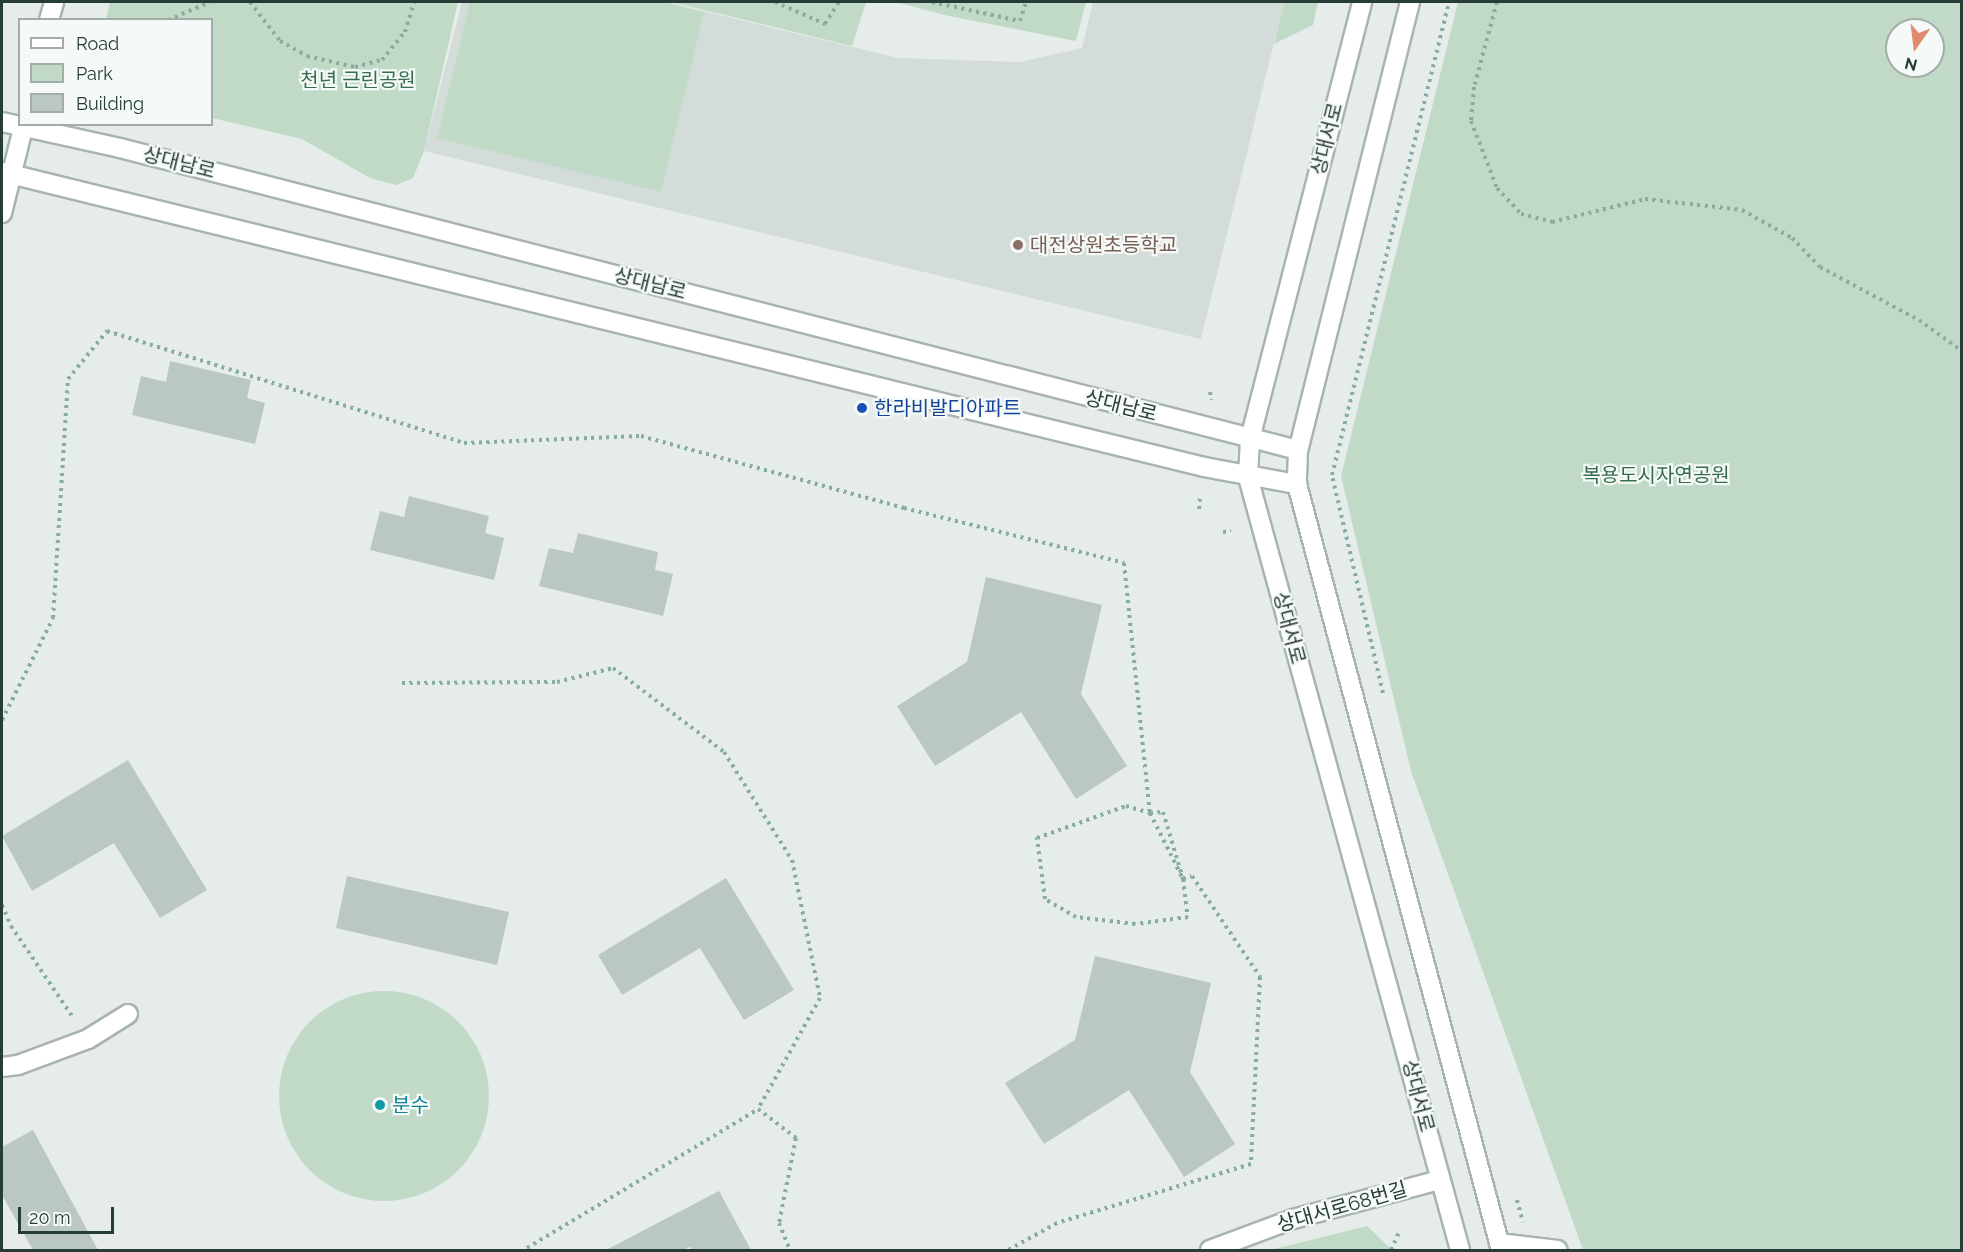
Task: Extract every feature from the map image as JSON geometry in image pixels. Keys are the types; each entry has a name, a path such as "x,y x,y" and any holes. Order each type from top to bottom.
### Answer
{"street":[{"path":"50,18 54,2"},
{"name":"상대서로","path":"1362,2 1250,439 1248,477 1460,1251"},
{"name":"상대서로","path":"1410,2 1298,450 1297,484 1500,1247"},
{"name":"상대남로","path":"2,122 18,125"},
{"path":"2,213 6,174 23,126"},
{"name":"상대남로","path":"23,126 120,148 1298,450"},
{"name":"상대남로","path":"6,174 1248,477 1297,484"},
{"path":"2,1067 18,1065 88,1039 128,1014"},
{"name":"상대서로68번길","path":"1210,1251 1293,1219 1440,1180"},
{"path":"1500,1247 1558,1251"}],"path":[{"path":"173,18 210,2"},
{"path":"250,2 280,41 307,56 356,68 382,60 405,32 414,2"},
{"path":"775,2 825,24 839,2"},
{"path":"932,2 1020,21 1026,2"},
{"path":"1383,693 1332,475 1449,2"},
{"path":"1497,2 1474,87 1472,122 1497,188 1521,214 1552,222 1645,199 1742,210 1792,238 1820,267 1919,320 1962,351"},
{"path":"2,720 53,618 68,378 107,331 464,443 642,436 904,508 1124,563 1150,813 1184,879"},
{"path":"1210,392 1211,400"},
{"path":"1199,509 1200,497"},
{"path":"1223,532 1231,531"},
{"path":"402,683 557,682 613,668 724,752 792,860 820,998 758,1109 528,1248"},
{"path":"1126,806 1150,813 1163,812 1184,879 1188,917 1135,924 1076,917 1045,899 1037,838 1126,806"},
{"path":"1008,1251 1057,1223 1251,1164 1260,976 1192,876 1184,879"},
{"path":"2,905 11,926 88,1039"},
{"path":"758,1109 796,1138 779,1223 790,1251"},
{"path":"1390,1251 1399,1232"}],"shaded area":[{"name":"대전상원초등학교","path":"462,2 666,2 898,58 1020,62 1082,48 1093,2 1284,2 1201,339 424,151"}],"green space":[{"name":"천년 근린공원","path":"110,2 458,2 424,151 413,178 396,185 370,178 302,139 213,118 213,18 106,18"},
{"path":"470,2 662,2 704,12 661,192 437,138"},
{"path":"671,2 866,2 852,46"},
{"path":"895,2 1086,2 1076,41 949,16"},
{"path":"1284,2 1318,2 1313,25 1274,44"},
{"name":"복용도시자연공원","path":"1458,2 1961,2 1961,1250 1583,1250 1411,771 1341,476"},
{"path":"384,991 404,993 433,1003 451,1015 465,1029 481,1056 487,1076 489,1096 487,1116 477,1145 465,1163 451,1177 424,1193 404,1199 384,1201 364,1199 335,1189 317,1177 303,1163 287,1136 281,1116 279,1096 281,1076 291,1047 303,1029 317,1015 344,999 364,993"},
{"path":"1367,1226 1392,1250 1270,1250"}],"building":[{"path":"170,361 251,380 247,398 265,403 255,444 132,415 141,376 166,382"},
{"path":"409,496 489,516 485,533 504,538 494,580 370,550 380,511 404,517"},
{"path":"578,533 658,552 655,570 673,574 663,616 539,586 549,548 573,553"},
{"path":"986,577 1102,605 1081,694 1127,766 1076,799 1021,712 935,766 897,706 967,662"},
{"path":"128,760 207,890 160,918 114,843 32,891 2,836"},
{"path":"347,876 509,912 497,965 336,928"},
{"path":"726,878 794,990 744,1020 700,948 622,995 598,955"},
{"path":"1095,956 1211,983 1190,1072 1235,1144 1184,1177 1129,1090 1044,1144 1005,1083 1075,1040"},
{"path":"33,1130 98,1250 33,1250 2,1195 2,1147"},
{"path":"719,1191 751,1250 692,1250 690,1247 683,1250 606,1250"}],"place":[{"name":"대전상원초등학교","path":"1018,245"},
{"name":"한라비발디아파트","path":"862,408"},
{"name":"분수","path":"380,1105"}]}
